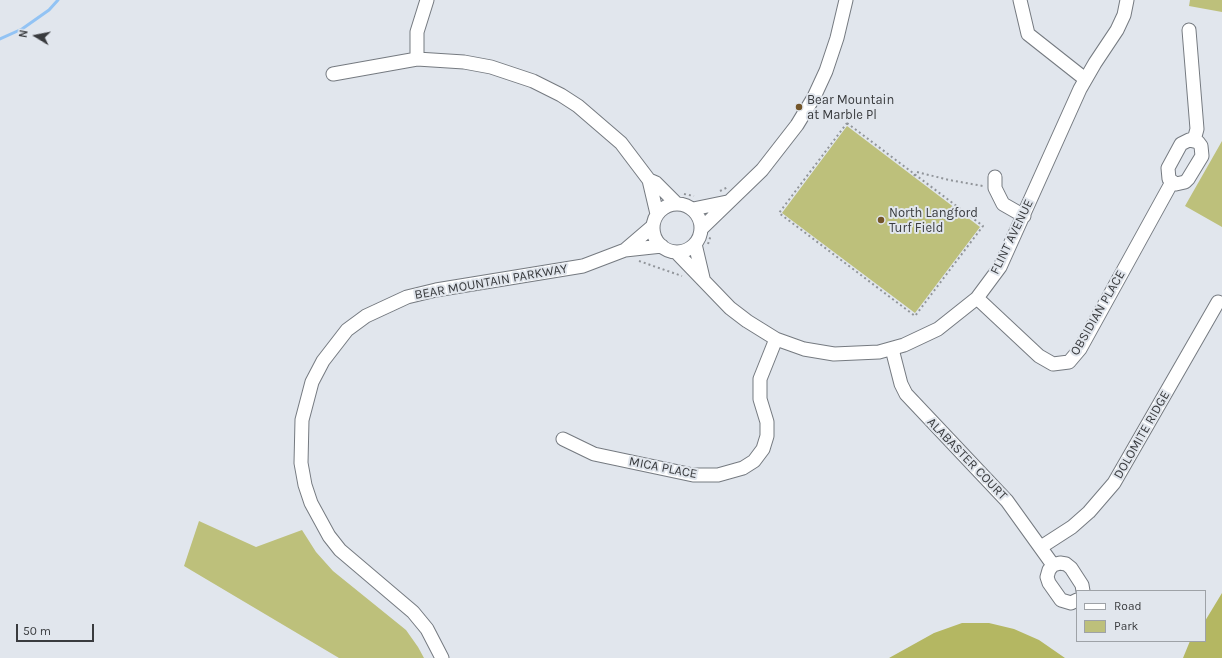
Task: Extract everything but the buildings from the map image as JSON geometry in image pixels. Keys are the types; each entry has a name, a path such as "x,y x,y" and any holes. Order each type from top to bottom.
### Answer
{"street":[{"path":"417,59 417,32 427,0"},
{"path":"333,74 417,59 464,62 491,67 516,74 547,87 578,106 609,131 621,143 649,180 657,242 662,246 676,252 686,251 701,247 708,229 727,202 772,159 806,110 832,55 846,0"},
{"path":"1020,0 1028,34 1085,79"},
{"name":"FLINT AVENUE","path":"676,252 696,273 703,278 730,308 762,332 776,339 804,349 834,354 866,354 892,349 938,329 977,298 1000,267 1085,79 1117,30 1124,15 1127,0"},
{"path":"1189,30 1197,129 1194,140"},
{"path":"1189,140 1194,140 1201,146 1202,156 1188,179 1181,184 1172,182 1168,176 1168,168 1181,144 1189,140"},
{"path":"649,180 656,183 693,209 708,229"},
{"path":"995,182 1003,204 1024,216"},
{"name":"OBSIDIAN PLACE","path":"977,298 1039,356 1052,364 1069,362 1080,349 1172,182"},
{"path":"655,220 678,198"},
{"path":"693,209 727,202"},
{"name":"BEAR MOUNTAIN PARKWAY","path":"625,250 655,220"},
{"name":"BEAR MOUNTAIN PARKWAY","path":"442,658 427,629 413,612 340,550 329,536 311,503 303,470 300,442 302,420 312,382 330,350 347,330 366,316 386,305 423,293 583,266 625,250 662,246"},
{"name":"FLINT AVENUE","path":"701,247 703,278"},
{"name":"DOLOMITE RIDGE","path":"1042,547 1077,522 1114,483 1218,302"},
{"name":"MICA PLACE","path":"563,439 594,454 693,475 718,475 743,468 754,460 763,449 767,436 767,422 760,400 759,388 763,370 776,339"},
{"name":"ALABASTER COURT","path":"892,349 901,384 906,394 1007,501 1042,547 1053,565"},
{"path":"1076,601 1072,603 1061,600 1049,583 1049,570 1053,565 1060,563 1066,564 1071,568 1082,585 1083,590"}],"path":[{"path":"846,124 914,176 983,226 915,316 779,213 846,124"},
{"path":"914,176 917,172 949,180 995,182"},
{"path":"678,198 700,197"},
{"path":"701,247 709,241 708,229"},
{"path":"635,259 686,277"}],"green space":[{"path":"1190,0 1222,0 1222,12 1189,6"},
{"name":"North Langford Turf Field","path":"847,126 980,227 915,313 782,213"},
{"path":"1222,141 1222,227 1185,206"},
{"path":"199,521 256,547 302,530 316,552 333,571 406,630 424,658 339,658 184,566"},
{"path":"1222,593 1222,658 1183,658 1190,642 1206,642 1206,619"},
{"path":"962,623 989,623 1014,629 1039,640 1065,658 889,658 934,633"}],"waterway":[{"path":"0,39 22,29 49,10 58,0"}],"place":[{"name":"Bear Mountain at Marble Pl","path":"799,107"},
{"name":"North Langford Turf Field","path":"881,220"}]}
